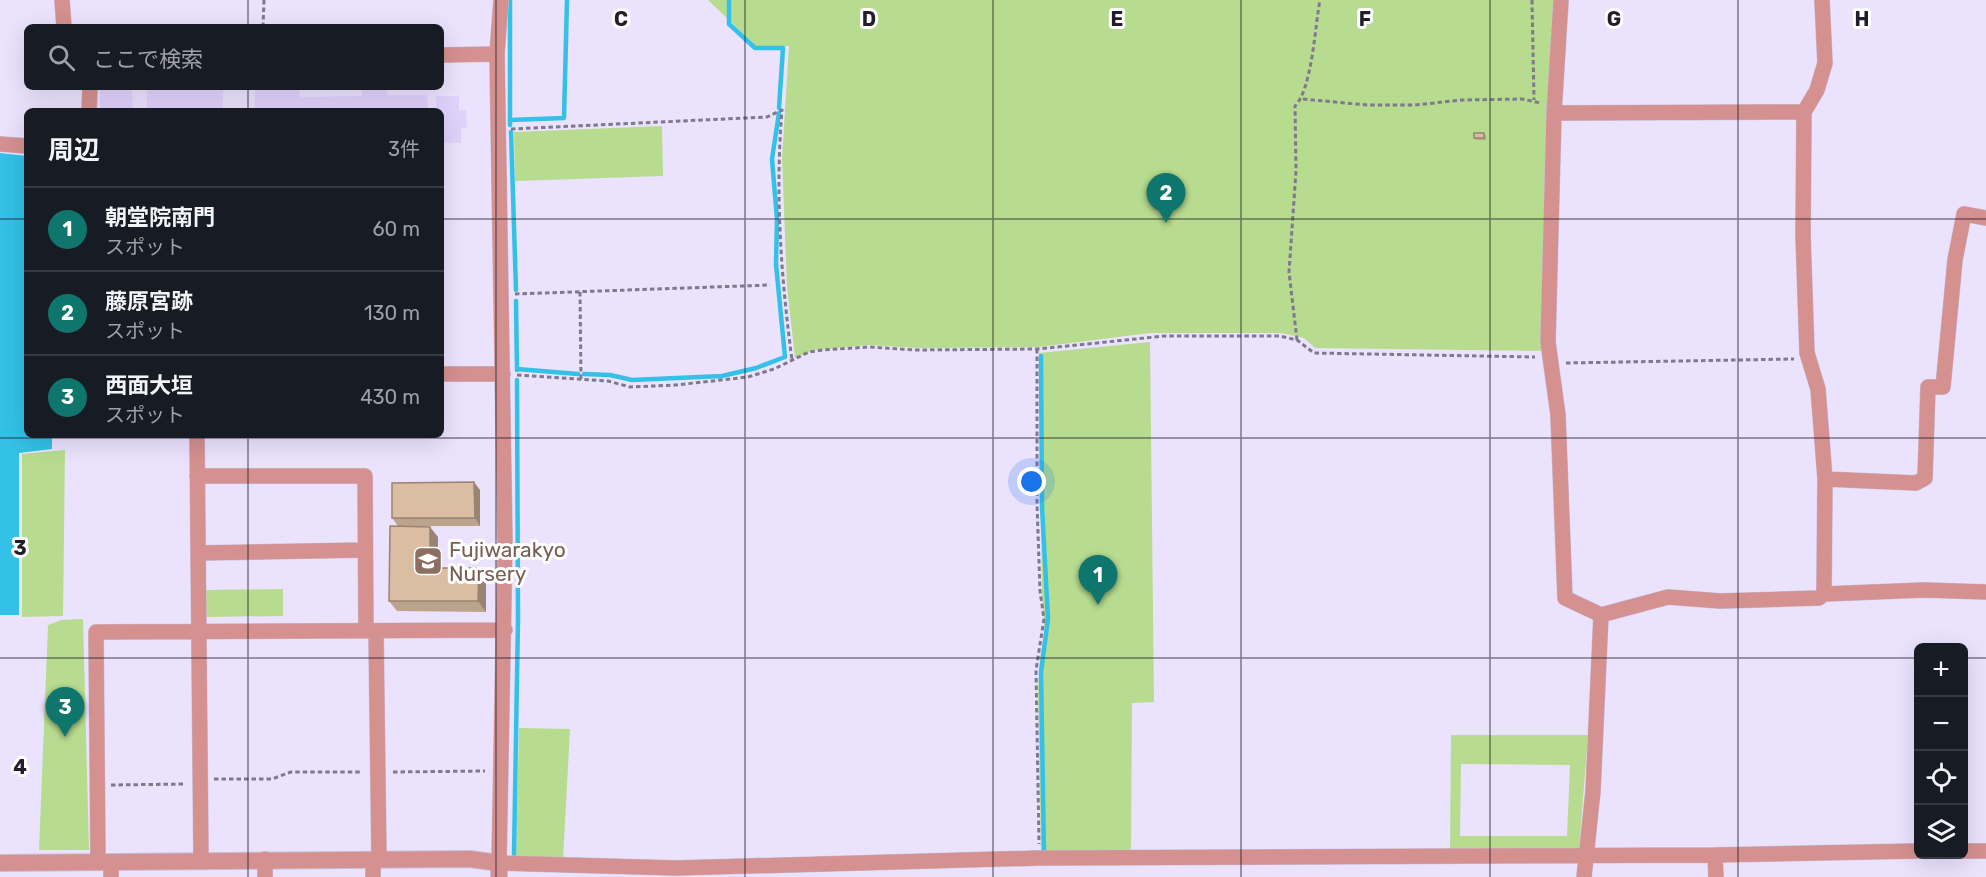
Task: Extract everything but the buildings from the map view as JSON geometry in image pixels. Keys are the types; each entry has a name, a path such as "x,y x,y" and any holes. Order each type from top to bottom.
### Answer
{"street":[{"path":"62,0 64,24"},
{"path":"499,870 505,630 497,54 501,0"},
{"path":"1562,0 1554,110 1548,342 1552,361 1562,467 1565,598 1601,615 1668,597 1720,601 1819,598 1824,594 1924,590 1986,592"},
{"path":"1822,0 1826,40 1825,63 1817,90 1804,112 1803,235 1808,360 1814,370 1818,389 1825,479 1824,594"},
{"path":"444,56 497,54"},
{"path":"89,108 90,90"},
{"path":"1554,110 1804,112"},
{"path":"0,144 24,147"},
{"path":"1825,479 1916,483 1925,478 1928,387 1942,387 1955,260 1964,214 1986,218"},
{"path":"444,374 503,374"},
{"path":"197,438 201,860"},
{"path":"197,476 365,476 365,550 378,772 376,859 373,877"},
{"path":"198,553 365,550"},
{"path":"1584,877 1593,791 1601,615"},
{"path":"107,867 97,785 96,632 505,630"},
{"path":"1968,851 1986,851"},
{"path":"0,863 107,867 201,860 470,859 499,870 676,868 1039,858 1914,852"},
{"path":"1715,855 1716,877"},
{"path":"265,859 265,877"}],"path":[{"path":"263,24 264,0"},
{"path":"1297,340 1289,272 1296,171 1295,106 1302,99 1308,82 1320,0"},
{"path":"1532,0 1534,101"},
{"path":"1302,99 1367,105 1415,105 1462,100 1534,101 1554,110"},
{"path":"498,129 767,117 782,110 777,161 782,284 792,360"},
{"path":"501,295 770,285"},
{"path":"580,292 581,380"},
{"path":"503,374 608,381 630,387 719,382 748,377 816,351 869,346 914,350 1036,349 1164,336 1280,336 1297,340 1314,353 1552,361 1808,360"},
{"path":"1036,349 1037,504 1040,591 1044,619 1036,670 1039,858"},
{"path":"97,785 272,779 291,772 503,771"}],"shaded area":[{"path":"100,90 132,90 133,108 100,108"},
{"path":"147,90 223,90 223,108 147,108"},
{"path":"255,90 299,90 300,97 362,96 362,90 387,90 387,95 427,95 428,108 255,108"},
{"path":"436,96 459,96 459,110 466,110 467,128 461,128 461,143 444,143 444,108 436,108"}],"green space":[{"path":"708,0 1556,0 1543,351 1315,348 1304,338 1281,333 1150,333 1039,347 918,348 867,345 814,350 795,358 787,287 782,158 789,46 758,48"},
{"path":"662,126 663,176 515,181 514,132"},
{"path":"1150,342 1154,702 1132,703 1131,854 1041,854 1038,690 1040,658 1045,634 1042,594 1039,353"},
{"path":"65,450 63,616 22,617 22,454"},
{"path":"283,589 283,616 206,617 206,590"},
{"path":"83,619 89,850 39,850 48,625 61,620"},
{"path":"519,728 570,729 563,860 516,860"},
{"path":"1451,735 1588,735 1579,851 1450,852","holes":["1461,764 1570,765 1567,836 1460,836"]}],"water":[{"path":"0,153 24,156 24,438 52,438 52,449 19,453 19,615 0,615"}],"waterway":[{"path":"510,0 510,125"},
{"path":"510,120 564,118 567,0"},
{"path":"729,0 729,24 755,48 783,48 779,108"},
{"path":"584,374 610,375 632,380 722,376 756,368 785,357 776,264 777,219 772,159 779,113"},
{"path":"511,132 516,290"},
{"path":"516,301 517,370"},
{"path":"1041,356 1042,507 1048,619 1041,672 1044,853"},
{"path":"517,369 578,374"},
{"path":"514,855 518,618 517,380"}],"place":[{"name":"藤原宮跡","path":"1166,223"},
{"name":"Fujiwarakyo Nursery","path":"428,561"},
{"name":"朝堂院南門","path":"1098,605"},
{"name":"西面大垣","path":"65,737"}]}
